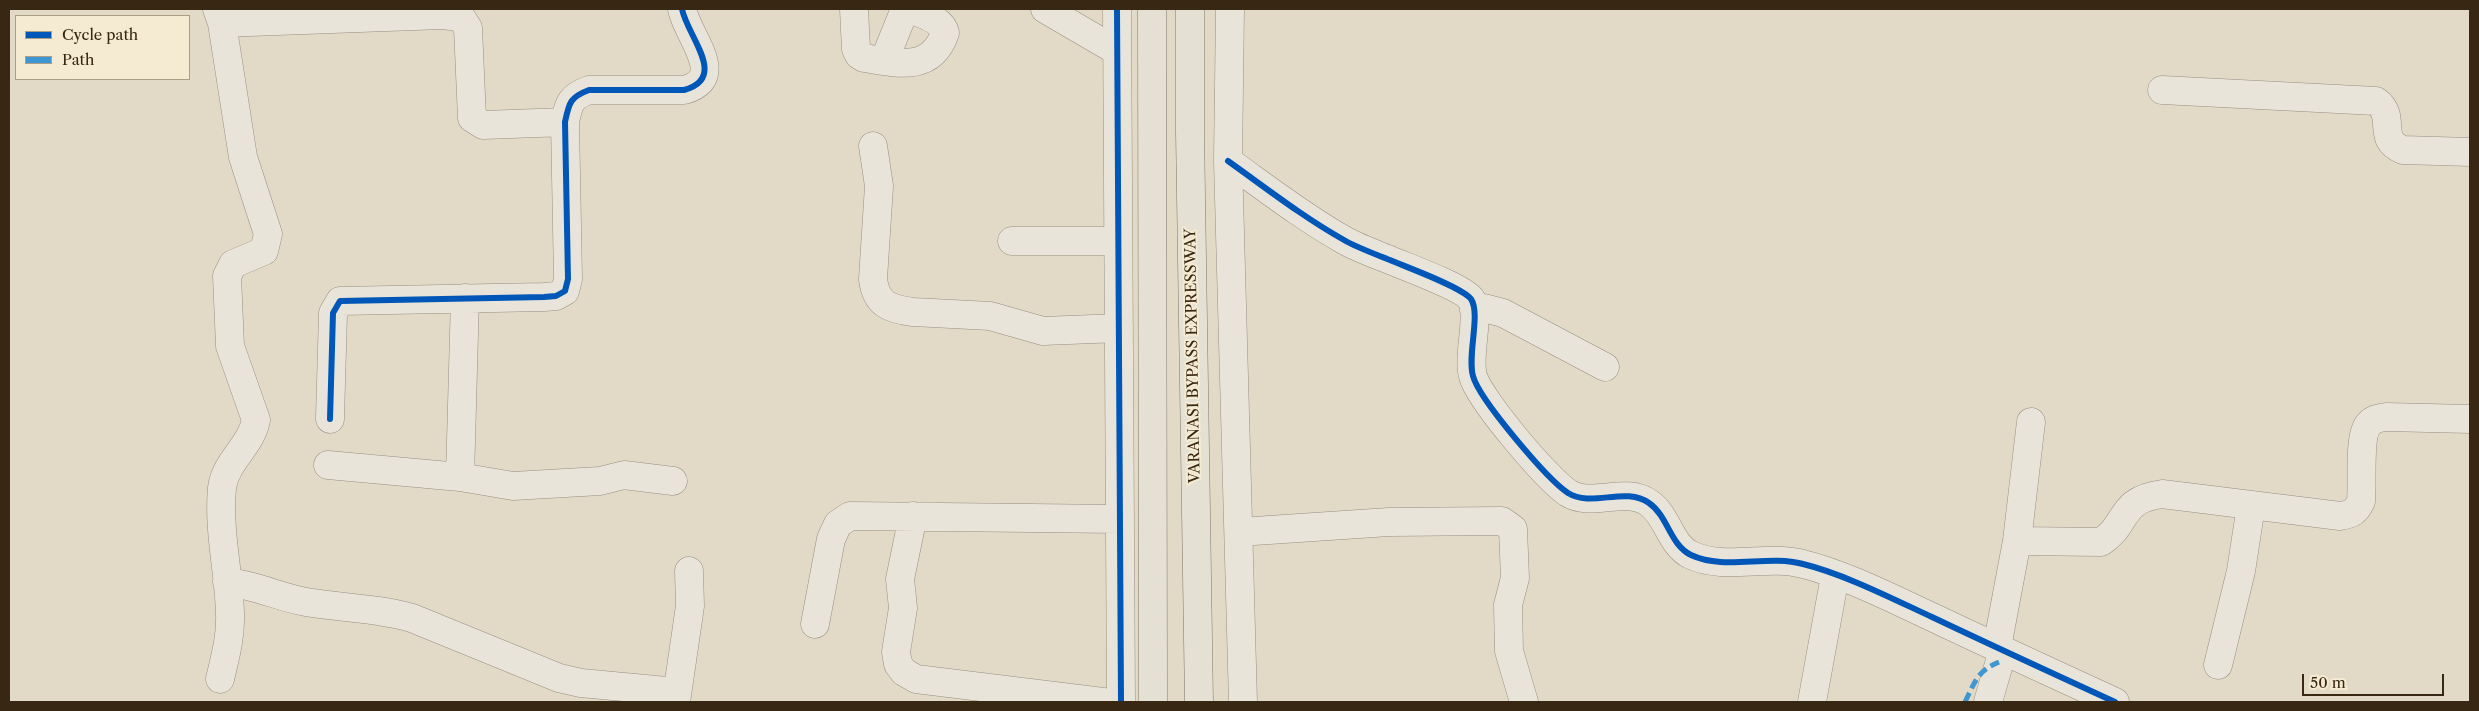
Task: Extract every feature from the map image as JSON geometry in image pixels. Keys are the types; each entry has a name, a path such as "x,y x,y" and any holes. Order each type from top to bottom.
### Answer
{"highway":[{"path":"1152,9 1153,702"},
{"name":"VARANASI BYPASS EXPRESSWAY","path":"1190,9 1190,152 1199,702"}],"street":[{"path":"330,419 333,313 340,301 544,297 556,296 565,291 568,279 565,122 568,105 577,95 589,90 684,90 696,87 703,79 705,64 687,27 682,9"},
{"path":"854,9 856,49 859,55 864,58 884,61 922,62 928,59 943,39 945,33 944,26 911,9"},
{"path":"884,61 905,9"},
{"path":"1046,9 1117,51"},
{"path":"1117,9 1121,702"},
{"path":"1230,9 1228,161 1244,702"},
{"path":"220,679 230,615 221,524 222,486 227,471 254,432 256,420 230,346 227,276 233,264 264,251 268,234 243,157 219,16 442,15 462,17 468,28 472,118 483,125 565,122"},
{"path":"2162,90 2376,101 2384,107 2388,138 2393,146 2403,150 2470,152"},
{"path":"872,146 879,186 873,279 875,291 885,304 901,311 1003,318 1043,331 1119,328"},
{"path":"1228,161 1347,242 1463,292 1471,299 1474,310 1471,358 1473,378 1483,397 1552,481 1570,494 1590,499 1632,497 1650,504 1664,521 1676,543 1692,555 1720,561 1779,559 1804,564 1880,593 2116,702"},
{"path":"1012,241 1118,241"},
{"path":"460,477 465,298"},
{"path":"1474,310 1484,308 1503,313 1606,367"},
{"path":"2017,542 2101,542 2110,536 2129,507 2146,496 2162,494 2340,516 2350,515 2357,510 2361,501 2364,436 2367,425 2374,419 2386,417 2470,419"},
{"path":"1988,702 2000,649 2017,542 2031,422"},
{"path":"328,465 460,477 525,487 600,481 629,474 673,481"},
{"path":"2218,666 2241,571 2251,506"},
{"path":"815,624 831,538 838,524 850,516 1120,519"},
{"path":"912,516 900,579 903,608 896,652 898,664 904,672 916,679 1103,702"},
{"path":"1239,532 1389,522 1502,522 1508,524 1513,529 1515,578 1508,605 1509,652 1524,702"},
{"path":"227,582 255,586 303,601 396,613 559,678 676,697 690,606 690,571"},
{"path":"1812,702 1835,576"}],"marked path":[{"path":"1965,702 1981,673 1999,662"}],"cycle path":[{"path":"330,419 333,313 340,301 544,297 556,296 565,291 568,279 565,122 569,105 574,98 589,90 684,90 697,84 703,76 702,55 685,20 682,9"},
{"path":"1117,9 1121,702"},
{"path":"1228,161 1299,212 1344,240 1446,283 1466,294 1474,306 1472,367 1473,376 1478,387 1487,402 1530,456 1568,493 1577,497 1587,498 1619,496 1640,498 1649,503 1661,515 1673,538 1691,555 1704,560 1718,562 1789,561 1819,568 1852,580 2115,702"}]}
